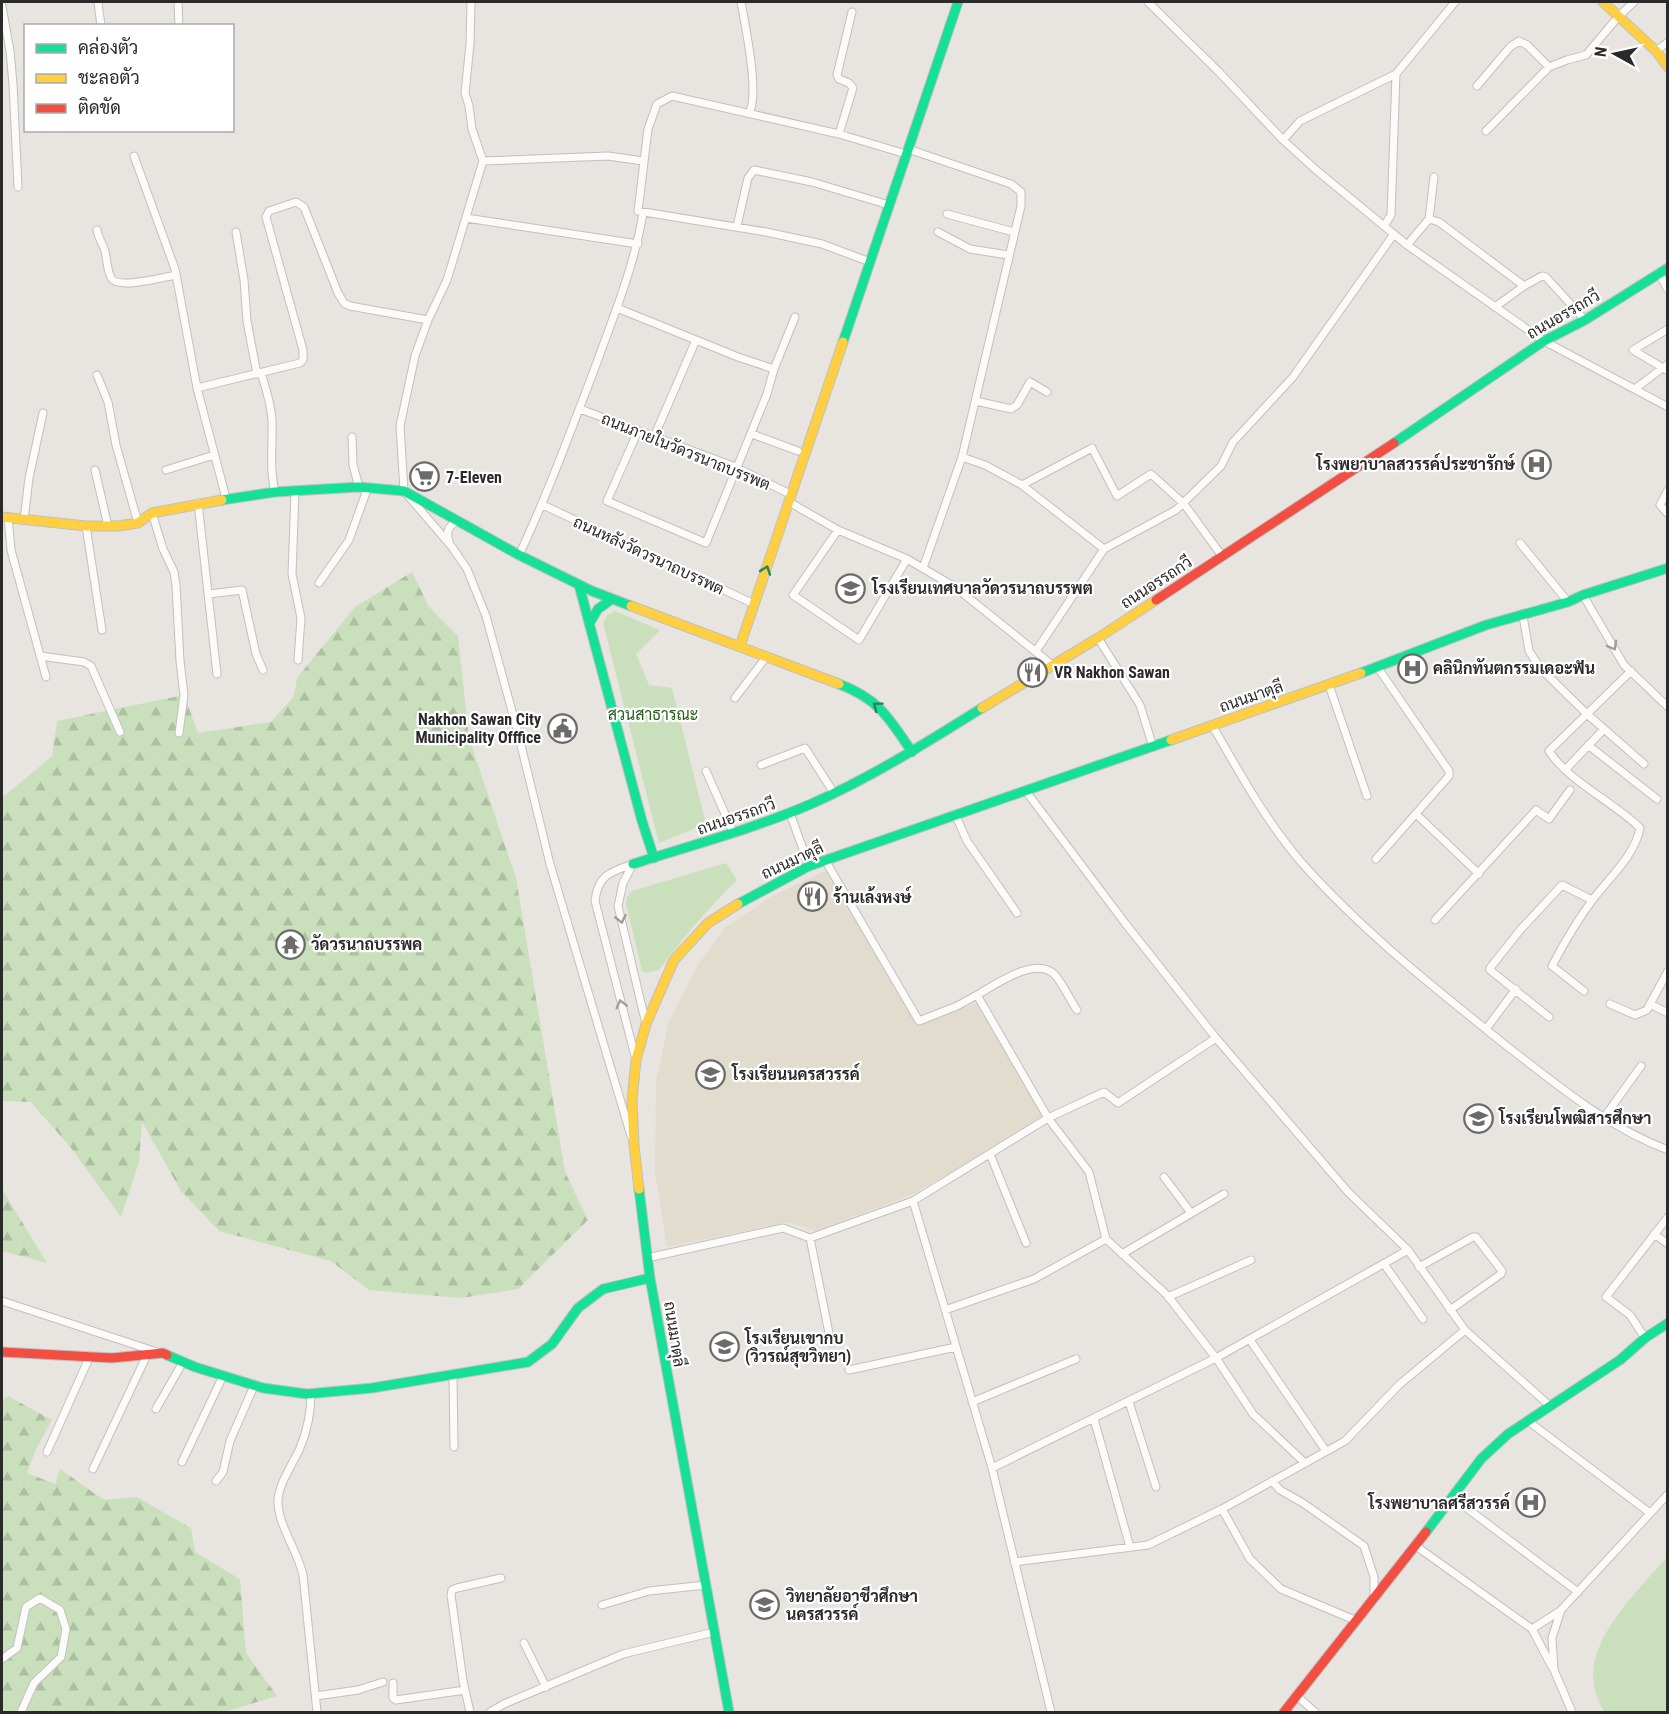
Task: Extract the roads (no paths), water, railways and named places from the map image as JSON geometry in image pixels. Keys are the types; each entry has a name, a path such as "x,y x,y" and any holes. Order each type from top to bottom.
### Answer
{"street":[{"path":"98,2 101,24"},
{"path":"178,2 179,24"},
{"path":"471,2 465,93 470,106 472,129 483,161 447,280 428,320 415,356 400,426 404,491 452,547 467,569 486,616 518,733 549,864 634,1145"},
{"path":"741,2 752,70 752,109 749,113"},
{"path":"740,646 958,2"},
{"path":"1148,2 1284,140 1315,169 1407,245 1544,341 1668,407"},
{"path":"1284,140 1300,121 1396,74 1455,2"},
{"path":"1603,2 1656,51 1668,68"},
{"path":"1486,131 1549,68 1586,55 1634,2"},
{"path":"2,6 13,84 18,187"},
{"path":"839,134 853,88 849,83 839,79 837,75 852,12"},
{"path":"1477,86 1510,47 1519,41 1527,45 1549,68"},
{"path":"1656,51 1668,42"},
{"path":"1384,226 1390,215 1396,74"},
{"path":"870,262 822,244 737,226 638,211 648,129 657,104 672,96 839,134 1011,184 1021,192 1021,206 962,458 923,568"},
{"path":"134,156 175,269 197,388 226,498"},
{"path":"483,161 608,156 643,160"},
{"path":"737,226 748,178 754,170 812,182 889,205"},
{"path":"1407,245 1429,219 1434,177"},
{"path":"197,388 259,374 300,363 303,360 303,350 266,221 267,213 296,202 304,207 344,303 428,320"},
{"path":"519,555 543,505 617,308 638,244 643,213"},
{"path":"947,214 1014,232"},
{"path":"466,218 638,244"},
{"path":"1429,219 1439,222 1524,286"},
{"path":"97,230 99,239 105,248 111,278 115,282 126,283 176,275"},
{"path":"236,232 244,280 247,321 259,374 269,399 272,420 272,480 275,492"},
{"path":"938,232 970,249 1008,255"},
{"path":"1036,651 1104,549 1176,510 1221,466 1233,442 1293,377 1394,234"},
{"path":"1663,270 1668,290"},
{"name":"ถนนอรรถกวี","path":"633,864 734,834 790,813 912,752 1052,664 1098,638 1489,380 1544,341 1585,320 1663,270"},
{"path":"1495,307 1542,276 1546,277 1585,320"},
{"path":"617,308 774,369"},
{"path":"638,431 608,501 706,543 752,434 795,317"},
{"path":"1636,388 1665,368 1633,350 1668,329"},
{"path":"654,437 696,340"},
{"path":"97,375 108,402 116,445 138,523"},
{"path":"976,401 1011,409 1017,405 1030,382 1047,392"},
{"name":"ถนนภายในวัดวรนาถบรรพต","path":"580,409 737,468 791,499 838,530 907,559 955,587 1052,664"},
{"path":"24,520 29,478 44,413"},
{"path":"752,434 798,452"},
{"path":"319,583 349,540 364,487 353,465 352,438"},
{"path":"1022,485 1092,448 1117,496 1151,474 1184,504 1222,556"},
{"path":"166,470 214,455"},
{"path":"962,458 985,465 1022,485 1104,549"},
{"path":"96,470 108,526"},
{"path":"46,677 11,550 5,518 108,526 138,523 152,513 226,498 275,492 364,487 404,491 519,555 579,585 857,691 885,712 912,752"},
{"path":"1668,490 1660,505 1668,514"},
{"path":"295,492 292,574 301,618 298,660"},
{"path":"198,503 217,674"},
{"name":"ถนนหลังวัดวรนาถบรรพต","path":"543,505 754,604"},
{"path":"152,513 163,549 174,572 176,585 184,695 179,734"},
{"path":"452,547 447,532 452,524 461,523"},
{"path":"86,525 102,630"},
{"path":"838,530 793,595 859,640 907,559"},
{"path":"1520,543 1568,602"},
{"name":"ถนนมาตุลี","path":"729,1712 650,1278 634,1145 632,1100 636,1060 646,1024 674,960 708,923 746,899 809,866 1378,668 1486,625 1568,602 1668,568"},
{"path":"579,585 654,858"},
{"path":"209,594 242,590 256,654 262,670"},
{"path":"1583,596 1624,665 1668,706"},
{"path":"589,624 598,606 612,599"},
{"path":"1523,616 1528,651 1541,669 1587,714 1644,764"},
{"path":"1098,638 1140,705 1153,747"},
{"path":"40,656 84,662 91,666 120,732"},
{"path":"735,698 767,656"},
{"path":"1376,859 1448,778 1449,771 1378,668"},
{"path":"1584,991 1552,966 1592,900 1635,843 1640,828 1599,797 1549,751 1631,672"},
{"path":"1329,685 1367,796"},
{"path":"1212,725 1245,783 1281,836 1301,862 1365,928 1486,1029 1603,1119 1668,1150"},
{"path":"1566,769 1604,729"},
{"path":"1588,745 1657,799"},
{"path":"761,765 804,747 834,793"},
{"path":"706,771 734,834"},
{"path":"1025,790 1216,1038 1348,1192 1408,1250 1465,1330 1550,1406"},
{"path":"1435,920 1536,810 1549,819 1570,790"},
{"path":"790,813 809,866"},
{"path":"955,814 967,841 1017,913"},
{"path":"1416,814 1479,874"},
{"path":"825,860 919,1021 957,1006 1024,970 1041,969 1053,973 1077,1010"},
{"path":"633,864 623,883 618,906 646,1024"},
{"path":"633,864 608,873 596,893 595,901 636,1060"},
{"path":"1549,1017 1490,968 1521,929 1562,885 1592,900"},
{"path":"1610,1004 1635,1015 1647,1010 1668,971"},
{"path":"1486,1029 1516,989"},
{"path":"976,995 1048,1118 1089,1172 1106,1239 1168,1297 1216,1358 1253,1414 1305,1463"},
{"path":"1650,1004 1668,1013"},
{"path":"647,1258 783,1228 810,1238 913,1201 1048,1118 1104,1092 1118,1103 1216,1038"},
{"path":"1603,1119 1641,1066"},
{"path":"990,1154 1026,1243"},
{"path":"1164,1177 1191,1214"},
{"path":"1122,1254 1224,1194"},
{"path":"913,1201 992,1468 1051,1713"},
{"path":"1646,1338 1630,1315 1606,1297 1668,1217"},
{"path":"1654,1234 1668,1244"},
{"path":"1419,1267 1476,1237 1502,1271 1501,1274 1450,1310"},
{"path":"810,1238 831,1343"},
{"path":"945,1310 1034,1280 1106,1239"},
{"path":"992,1468 1216,1358 1408,1250"},
{"path":"1168,1297 1251,1260"},
{"path":"1383,1264 1423,1319"},
{"path":"2,1301 163,1353 254,1386 311,1394 372,1388 528,1362 552,1344 578,1308 603,1289 650,1278"},
{"path":"1284,1713 1416,1546 1481,1459 1508,1434 1620,1359 1668,1323"},
{"path":"1014,1562 1148,1545 1222,1509 1345,1442 1400,1384 1465,1330"},
{"path":"1250,1340 1326,1451"},
{"path":"849,1370 956,1347"},
{"path":"2,1352 112,1358 163,1353"},
{"path":"93,1469 126,1398 141,1372 147,1355"},
{"path":"47,1452 90,1356"},
{"path":"972,1402 1076,1359"},
{"path":"156,1408 183,1362"},
{"path":"453,1375 454,1447"},
{"path":"182,1462 223,1376"},
{"path":"216,1480 223,1472 230,1441 254,1386"},
{"path":"311,1394 308,1419 301,1445 278,1501 280,1514 301,1564 318,1713"},
{"path":"1129,1402 1156,1487"},
{"path":"1094,1419 1130,1547"},
{"path":"1528,1421 1650,1513"},
{"path":"1272,1481 1280,1490 1303,1503 1364,1546 1374,1576 1374,1599"},
{"path":"1532,1629 1561,1610 1668,1494"},
{"path":"1452,1497 1578,1592"},
{"path":"1222,1509 1250,1559 1281,1589 1357,1620"},
{"path":"1416,1546 1532,1629 1554,1670 1572,1713"},
{"path":"470,1713 452,1590 501,1578"},
{"path":"602,1605 649,1591 706,1585"},
{"path":"2,1659 17,1648 26,1607 40,1598 60,1610 66,1629 61,1657 34,1683 21,1713"},
{"path":"1554,1670 1552,1638 1561,1610"},
{"path":"490,1713 504,1704 623,1654 714,1632"},
{"path":"524,1643 546,1687"},
{"path":"316,1696 358,1690 383,1683"},
{"path":"393,1683 393,1698 396,1700 465,1690"},
{"path":"1298,1697 1315,1713"},
{"path":"723,1713 729,1712"}],"place":[{"name":"โรงพยาบาลสวรรค์ประชารักษ์","path":"1536,464"},
{"name":"7-Eleven","path":"425,477"},
{"name":"โรงเรียนเทศบาลวัดวรนาถบรรพต","path":"851,588"},
{"name":"คลินิกทันตกรรมเดอะฟัน","path":"1412,668"},
{"name":"VR Nakhon Sawan","path":"1033,672"},
{"name":"Nakhon Sawan City Municipality Offfice","path":"562,728"},
{"name":"ร้านเล้งหงษ์","path":"812,897"},
{"name":"วัดวรนาถบรรพค","path":"290,944"},
{"name":"โรงเรียนนครสวรรค์","path":"711,1074"},
{"name":"โรงเรียนโพฒิสารศึกษา","path":"1478,1118"},
{"name":"โรงเรียนเขากบ (วิวรณ์สุขวิทยา)","path":"724,1347"},
{"name":"โรงพยาบาลศรีสวรรค์","path":"1531,1503"},
{"name":"วิทยาลัยอาชีวศึกษา นครสวรรค์","path":"765,1605"}],"park label":[{"name":"สวนสาธารณะ","path":"653,714"}]}
